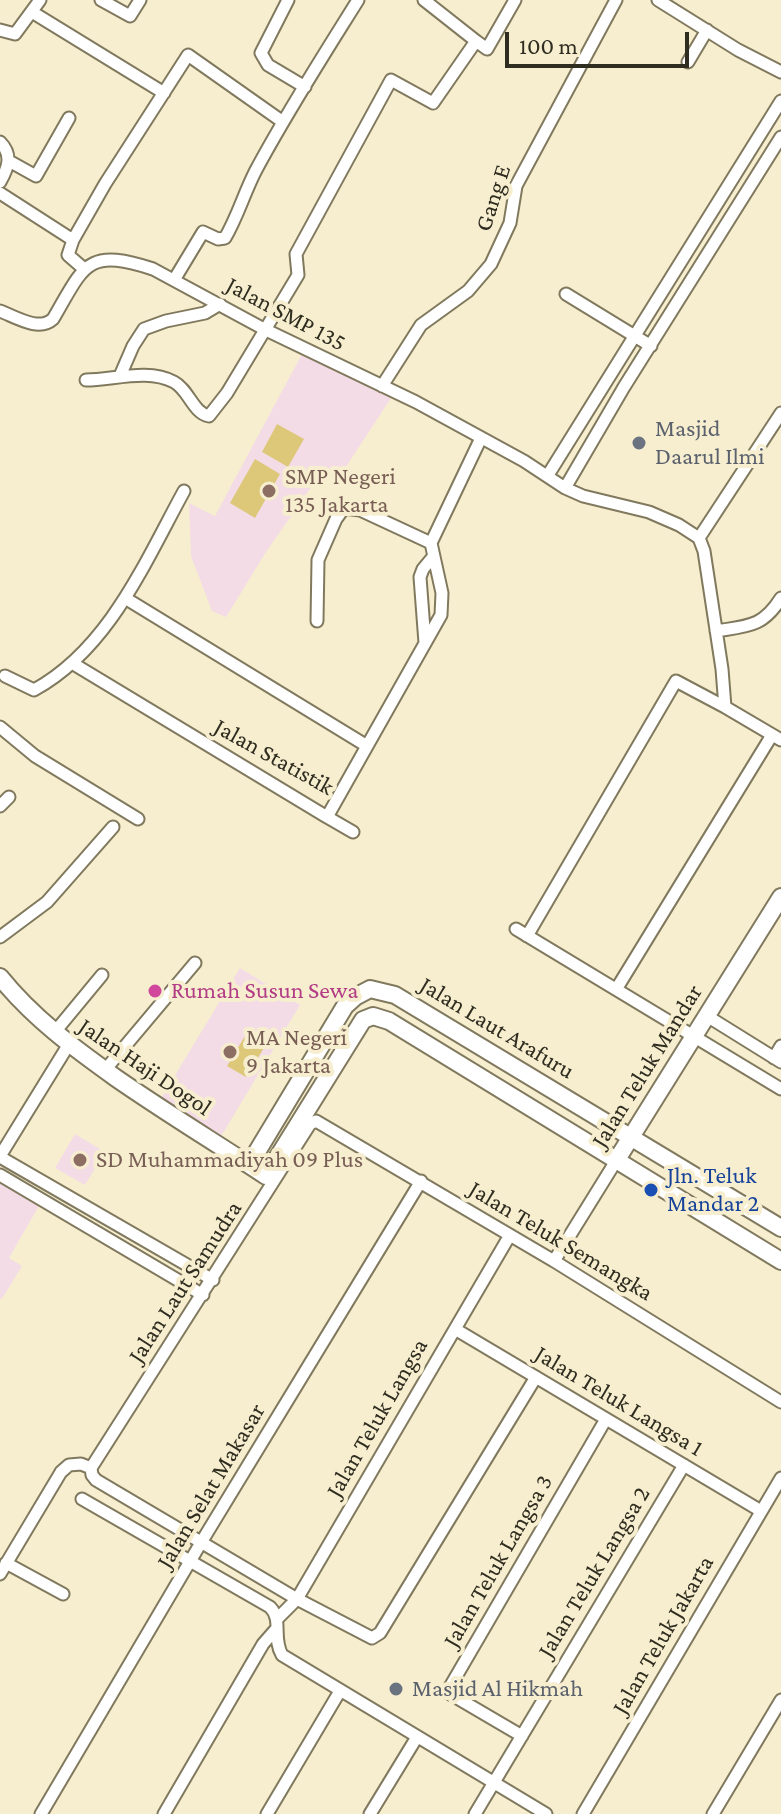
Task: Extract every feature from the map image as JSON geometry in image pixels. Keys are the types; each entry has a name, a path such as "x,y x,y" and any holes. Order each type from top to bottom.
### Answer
{"street":[{"path":"4,32 17,32 40,0"},
{"path":"101,0 130,16 140,0"},
{"path":"288,0 261,53 268,65 305,87"},
{"path":"174,280 203,232 218,239 225,238 238,217 248,186 283,122 358,0"},
{"path":"424,0 487,49 515,0"},
{"name":"Gang E","path":"382,386 421,325 468,291 491,264 510,223 516,186 616,0"},
{"path":"658,0 781,72"},
{"path":"32,12 164,93"},
{"path":"688,62 707,30"},
{"path":"86,380 110,380 120,376 155,377 175,383 188,394 196,409 209,416 227,393 298,275 296,254 391,80 433,103 476,41"},
{"path":"0,311 38,325 50,323 83,268 68,255 73,240 188,55 283,122"},
{"path":"548,475 781,101"},
{"path":"9,161 36,176 69,118"},
{"path":"565,488 781,137"},
{"path":"0,142 6,148 9,161 0,182"},
{"path":"0,193 73,240"},
{"name":"Jalan SMP 135","path":"83,268 99,260 134,263 174,280 481,438 548,475 565,488 583,496 649,512 699,538"},
{"path":"566,294 651,346"},
{"path":"120,376 144,329 205,313 220,304"},
{"path":"725,707 704,551 699,538 781,413"},
{"path":"317,621 318,560 344,508 360,510 431,543 481,438"},
{"path":"5,676 34,690 72,663 94,640 125,598 184,491"},
{"name":"Jalan Statistik","path":"72,663 327,817 441,615 443,605 439,573 431,543"},
{"name":"Jalan Statistik","path":"425,643 420,577 433,557"},
{"path":"125,598 367,746"},
{"path":"716,631 754,625 772,612 781,598"},
{"path":"527,936 676,681 777,737 617,988"},
{"path":"0,727 35,756 138,819"},
{"path":"327,817 353,832"},
{"path":"0,937 47,902 113,827"},
{"name":"Jalan Teluk Mandar","path":"554,1261 781,897"},
{"path":"516,929 781,1089"},
{"path":"105,1070 195,963"},
{"path":"54,1033 102,975"},
{"name":"Jalan Haji Dogol","path":"0,977 54,1033 270,1179"},
{"name":"Jalan Laut Arafuru","path":"249,1165 345,1006 370,989 395,995 781,1228"},
{"name":"Jalan Laut Arafuru","path":"270,1179 363,1020 373,1016 389,1021 781,1261"},
{"path":"707,1016 778,1060 781,1046"},
{"path":"69,1044 0,1156 213,1280"},
{"name":"Jalan Laut Samudra","path":"91,1468 213,1280 270,1179 310,1124 316,1121"},
{"name":"Jalan Teluk Semangka","path":"316,1121 554,1261 781,1402"},
{"path":"0,1175 203,1295"},
{"name":"Jalan Selat Makasar","path":"41,1814 202,1541 421,1181"},
{"path":"129,1250 137,1235"},
{"name":"Jalan Teluk Langsa","path":"164,1814 263,1644 297,1599 510,1235"},
{"name":"Jalan Teluk Langsa 1","path":"455,1329 761,1511"},
{"path":"63,1594 3,1569 61,1472 69,1465 81,1464 91,1468 96,1480 297,1599 365,1637 376,1637 536,1377"},
{"name":"Jalan Teluk Langsa 3","path":"522,1736 447,1692 606,1419"},
{"name":"Jalan Teluk Langsa 2","path":"475,1814 684,1465"},
{"name":"Jalan Teluk Jakarta","path":"583,1814 781,1478"},
{"path":"82,1499 270,1607 277,1624 276,1645 282,1655 546,1814"},
{"path":"267,1814 340,1691"},
{"path":"713,1814 781,1700"},
{"path":"370,1814 417,1737"}],"shaded area":[{"name":"SMP Negeri 135 Jakarta","path":"302,354 393,395 338,479 321,473 266,552 226,617 212,611 191,556 189,503 215,516"},
{"path":"277,424 304,439 288,467 262,452"},
{"path":"255,459 280,474 255,518 230,503"},
{"name":"MA Negeri 9 Jakarta","path":"240,968 300,1005 220,1138 160,1100"},
{"path":"248,1031 267,1043 246,1077 227,1066"},
{"name":"SD Muhammadiyah 09 Plus","path":"75,1134 105,1152 85,1185 55,1168"},
{"path":"0,1182 40,1204 9,1258 22,1266 2,1299 0,1298"}],"place":[{"name":"Masjid Daarul Ilmi","path":"639,443"},
{"name":"SMP Negeri 135 Jakarta","path":"269,491"},
{"name":"Rumah Susun Sewa","path":"155,991"},
{"name":"MA Negeri 9 Jakarta","path":"230,1052"},
{"name":"SD Muhammadiyah 09 Plus","path":"80,1160"},
{"name":"Jln. Teluk Mandar 2","path":"651,1190"},
{"name":"Masjid Al Hikmah","path":"396,1689"}]}
